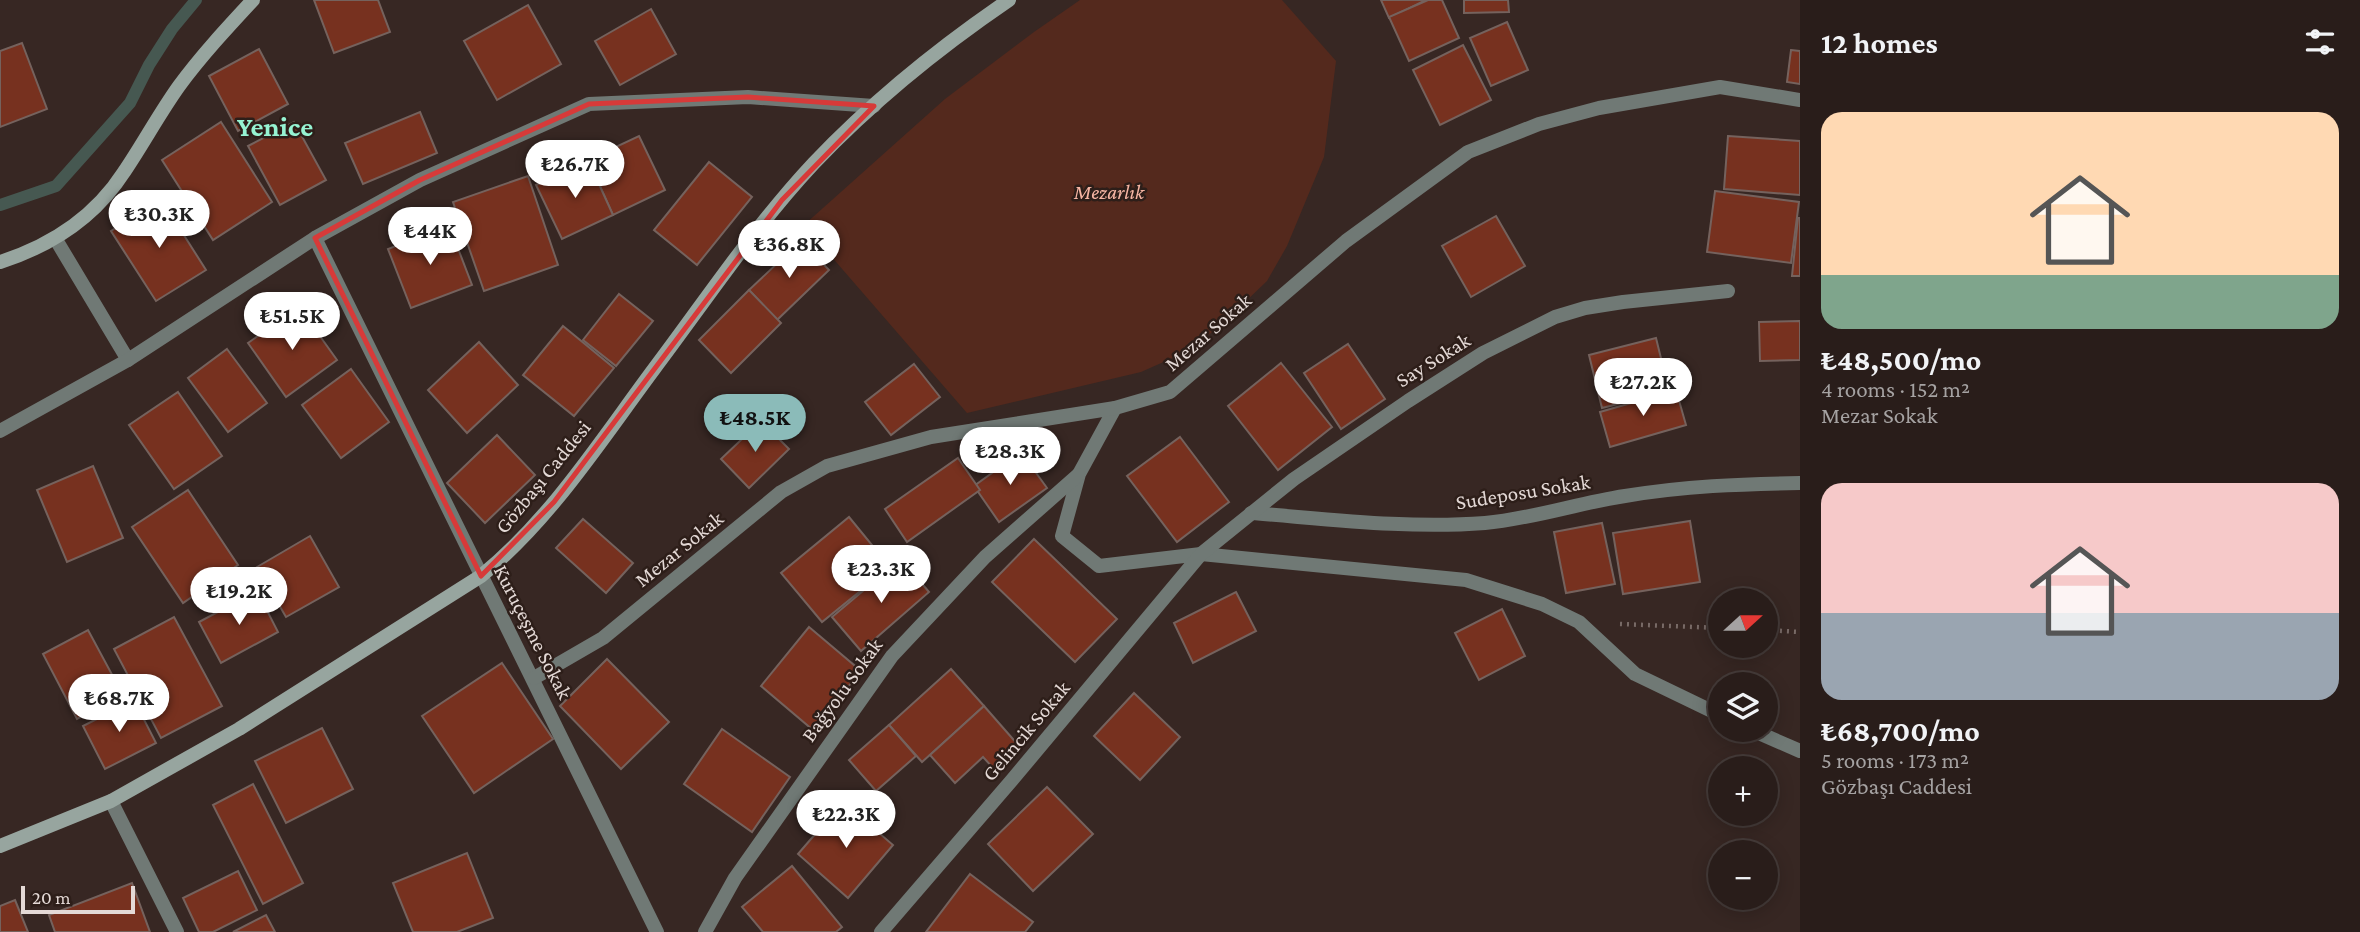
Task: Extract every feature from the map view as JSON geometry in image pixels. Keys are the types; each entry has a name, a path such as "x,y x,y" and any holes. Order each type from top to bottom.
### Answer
{"street":[{"path":"0,262 55,238 95,208 123,174 181,84 213,43 253,0"},
{"name":"Gözbaşı Caddesi","path":"0,846 111,801 239,729 481,576 501,560 554,502 782,200 814,163 874,106 1009,0"},
{"name":"Mezar Sokak","path":"534,678 603,638 781,492 827,466 931,437 1115,408 1170,392 1346,241 1468,152 1539,124 1599,107 1720,86 1800,100"},
{"path":"0,431 128,360 315,238 420,180 589,104 748,97 874,106"},
{"path":"55,238 128,360"},
{"name":"Kuruçeşme Sokak","path":"315,238 657,932"},
{"name":"Say Sokak","path":"1201,554 1294,479 1408,401 1523,331 1585,308 1673,295 1728,291"},
{"path":"1115,408 1079,474 1062,536 1099,566 1201,554 1466,580 1542,604 1579,622 1635,674 1708,709"},
{"name":"Bağyolu Sokak","path":"705,932 735,878 892,656 985,557 1079,474"},
{"name":"Sudeposu Sokak","path":"1251,513 1421,525 1486,523 1543,514 1623,496 1704,485 1800,483"},
{"name":"Gelincik Sokak","path":"881,932 1201,554"},
{"path":"1778,741 1800,751"},
{"path":"111,801 177,932"}],"path":[{"path":"1579,622 1708,627"},
{"path":"1778,631 1800,632"}],"highlighted area":[{"path":"748,97 874,106 782,200 554,502 481,576 315,238 420,180 589,104"}],"green space":[{"name":"Mezarlık","path":"1080,0 1282,0 1336,61 1324,157 1287,246 1267,281 1219,327 1186,352 1141,372 967,413 804,225 945,99"}],"building":[{"path":"314,0 378,0 390,32 334,53"},
{"path":"1381,0 1426,0 1389,18"},
{"path":"1428,0 1442,0 1459,38 1409,61 1389,17"},
{"path":"1464,0 1508,0 1509,12 1464,13"},
{"path":"528,5 561,64 497,100 464,41"},
{"path":"651,9 676,54 620,85 595,41"},
{"path":"1507,22 1528,70 1491,86 1470,38"},
{"path":"22,43 47,109 0,127 0,51"},
{"path":"1463,45 1491,100 1440,125 1413,70"},
{"path":"259,49 288,104 238,131 209,76"},
{"path":"1791,50 1800,51 1800,84 1787,82"},
{"path":"420,112 437,153 363,184 345,143"},
{"path":"221,122 272,202 213,240 162,160"},
{"path":"294,122 326,180 280,205 248,146"},
{"path":"639,136 665,190 613,215 588,160"},
{"path":"1728,136 1800,141 1800,195 1724,189"},
{"path":"588,160 613,215 562,239 536,185"},
{"path":"709,162 752,197 697,265 654,230"},
{"path":"528,176 558,265 484,291 453,202"},
{"path":"1715,191 1799,202 1791,263 1707,252"},
{"path":"161,199 206,270 156,301 111,231"},
{"path":"1496,216 1525,266 1471,297 1442,246"},
{"path":"1798,218 1800,276 1792,276"},
{"path":"449,225 472,285 411,308 388,249"},
{"path":"801,241 829,270 777,320 749,290"},
{"path":"749,290 781,323 731,373 699,340"},
{"path":"619,294 653,321 616,366 583,340"},
{"path":"299,307 337,360 286,397 248,343"},
{"path":"1800,321 1800,360 1760,361 1759,322"},
{"path":"563,326 614,368 574,416 523,375"},
{"path":"1656,338 1669,391 1602,408 1589,355"},
{"path":"479,342 518,385 467,433 428,390"},
{"path":"1348,344 1385,399 1341,429 1304,373"},
{"path":"227,349 267,403 228,432 188,378"},
{"path":"1281,363 1332,427 1278,470 1228,406"},
{"path":"914,364 940,397 891,435 865,402"},
{"path":"351,369 389,422 341,458 302,405"},
{"path":"1676,390 1686,425 1610,447 1600,412"},
{"path":"178,392 222,456 174,489 129,425"},
{"path":"761,421 789,449 749,488 721,459"},
{"path":"497,435 535,475 485,523 447,483"},
{"path":"1180,437 1229,502 1177,542 1127,476"},
{"path":"1021,452 1047,488 999,522 974,486"},
{"path":"958,458 980,490 907,542 885,509"},
{"path":"93,466 123,538 67,562 37,490"},
{"path":"188,490 238,565 183,603 132,527"},
{"path":"849,517 890,567 822,622 781,573"},
{"path":"583,519 633,563 606,593 556,548"},
{"path":"1690,521 1700,582 1623,594 1613,533"},
{"path":"1602,523 1615,584 1566,593 1554,532"},
{"path":"310,536 339,587 286,617 257,567"},
{"path":"1034,539 1117,619 1075,662 992,582"},
{"path":"901,559 929,592 861,651 832,617"},
{"path":"257,591 278,632 221,663 199,622"},
{"path":"1236,592 1256,631 1193,663 1174,623"},
{"path":"1502,609 1525,656 1479,680 1455,633"},
{"path":"174,617 222,706 161,738 114,649"},
{"path":"809,627 861,671 813,730 761,686"},
{"path":"88,630 123,695 77,719 43,654"},
{"path":"607,659 669,722 621,769 560,706"},
{"path":"502,663 553,739 474,793 422,716"},
{"path":"951,669 984,706 922,762 889,725"},
{"path":"1134,693 1180,737 1140,780 1094,736"},
{"path":"134,700 156,743 105,769 83,726"},
{"path":"984,706 1019,746 994,769 983,757 955,783 930,755"},
{"path":"889,725 916,756 876,791 849,760"},
{"path":"322,728 353,789 286,823 255,761"},
{"path":"722,729 790,777 752,832 684,784"},
{"path":"253,784 303,883 263,904 213,805"},
{"path":"1047,787 1093,834 1033,891 988,844"},
{"path":"843,802 893,845 848,898 798,854"},
{"path":"467,853 493,918 457,932 413,932 393,883"},
{"path":"792,866 842,927 836,932 763,932 742,907"},
{"path":"238,871 257,910 213,932 199,932 183,898"},
{"path":"970,874 1033,922 1025,932 926,932"},
{"path":"132,883 150,932 55,932 49,915"},
{"path":"15,900 28,932 0,932 0,906"},
{"path":"266,915 275,932 233,932"}],"waterway":[{"path":"0,205 56,186 130,103 149,65 172,29 196,0"}],"district":[{"name":"Yenice","path":"275,126"}]}
